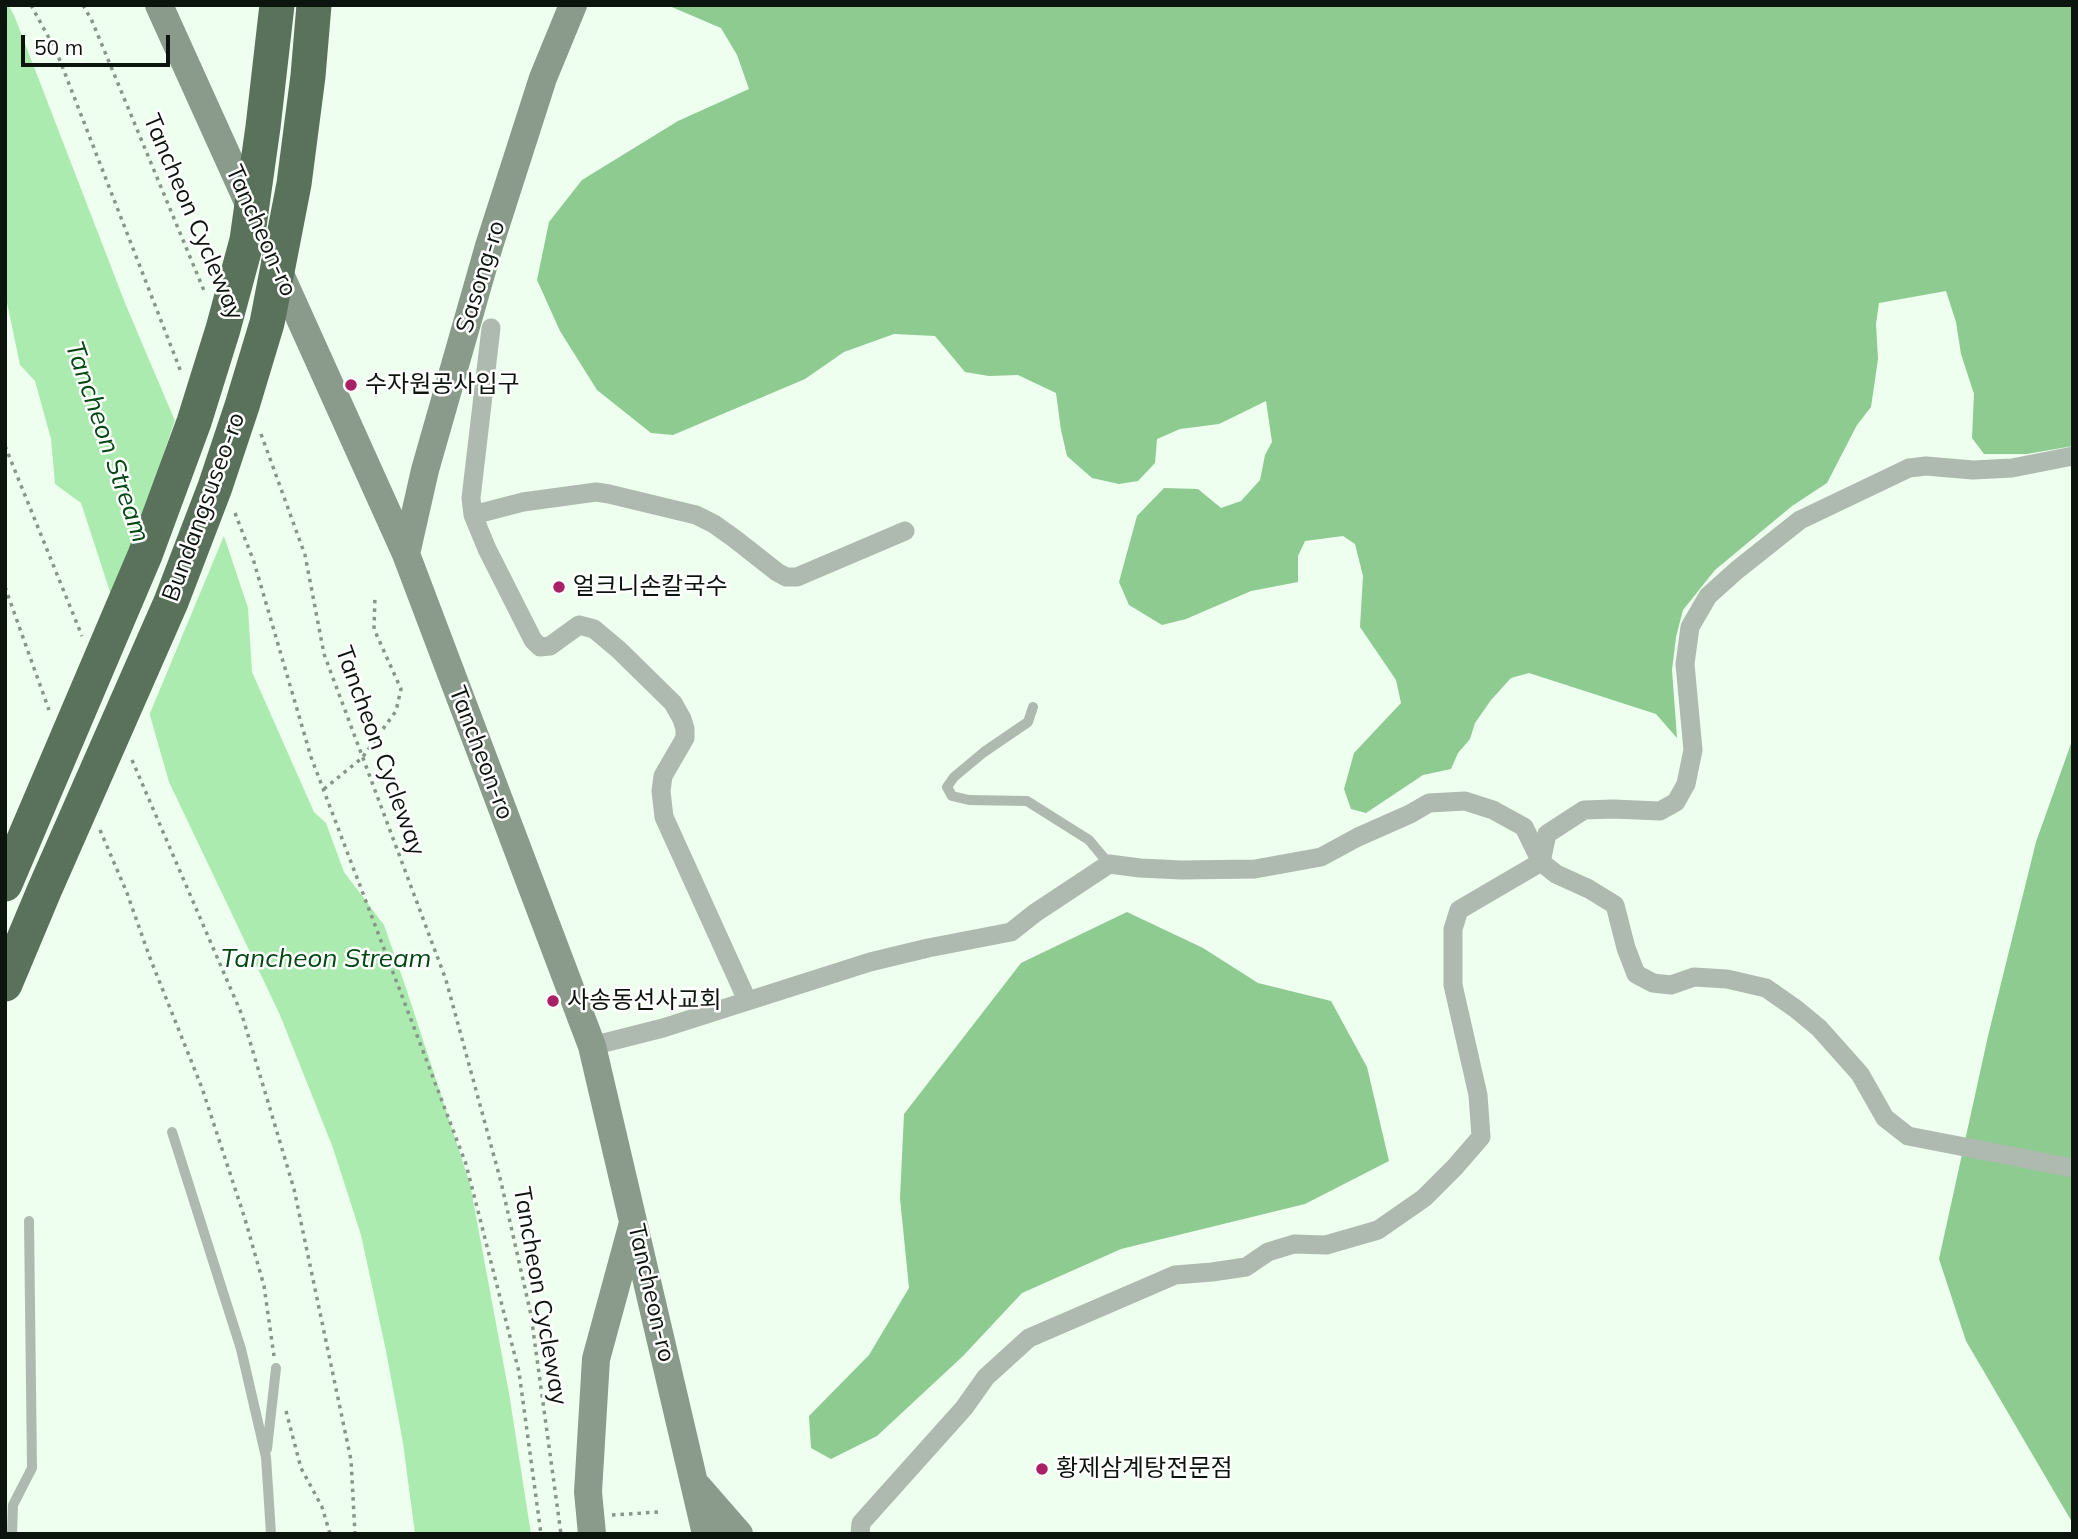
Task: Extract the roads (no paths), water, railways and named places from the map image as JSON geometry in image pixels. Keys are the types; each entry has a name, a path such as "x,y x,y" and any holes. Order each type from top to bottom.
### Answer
{"highway":[{"name":"Bundangsuseo-ro","path":"5,884 145,555 194,422 223,329 247,240 277,5"},
{"name":"Bundangsuseo-ro","path":"5,984 171,602 215,487 267,323 294,184 314,5"}],"main road":[{"name":"Tancheon-ro","path":"159,5 406,554 592,1046 706,1534"},
{"name":"Sasong-ro","path":"406,554 425,470 489,246 543,78 573,5"},
{"path":"597,1525 588,1492 596,1359 634,1221"},
{"path":"696,1485 739,1534"}],"street":[{"path":"491,328 471,498 473,514 492,560 533,640 540,648 550,646 579,625 594,629 678,711 685,729 685,738 663,776 661,792 664,817 747,1000"},
{"path":"860,1534 861,1524 964,1408 986,1377 1007,1355 1029,1338 1175,1275 1246,1267 1268,1252 1294,1244 1326,1245 1378,1230 1424,1198 1481,1137 1478,1095 1453,985 1453,929 1459,910 1541,862 1547,834 1584,810 1660,811 1675,802 1686,784 1693,750 1685,663 1690,627 1708,596 1737,570 1801,520 1909,468 2012,468 2073,456"},
{"path":"473,514 523,502 596,492 609,494 696,515 714,524 786,577 797,577 905,531"},
{"path":"592,1046 663,1028 870,962 928,947 1011,932 1053,900 1109,864 1181,870 1255,869 1321,857 1429,803 1465,801 1493,810 1524,827 1541,862 1556,874 1615,905 1636,974 1653,983 1671,985 1694,977 1727,979 1766,988 1819,1028 1860,1074 1885,1118 1908,1136 2073,1168"}],"lane":[{"path":"1034,707 1028,722 984,752 954,777 947,787 952,796 969,800 1027,801 1089,840 1109,864"},
{"path":"172,1132 241,1349 266,1457 271,1534"},
{"path":"12,1534 13,1505 32,1468 29,1221"},
{"path":"266,1457 276,1368"}],"water":[{"name":"Tancheon Stream","path":"5,5 8,5 14,15 125,303 225,539 248,608 252,672 314,812 326,823 344,872 384,925 407,991 470,1184 509,1393 531,1534 415,1534 403,1443 386,1351 361,1235 333,1148 280,1015 169,782 147,705 81,503 55,484 51,439 35,381 20,365 5,293"}],"place":[{"name":"수자원공사입구","path":"351,385"},
{"name":"얼크니손칼국수","path":"559,587"},
{"name":"사송동선사교회","path":"553,1001"},
{"name":"황제삼계탕전문점","path":"1042,1469"}]}
